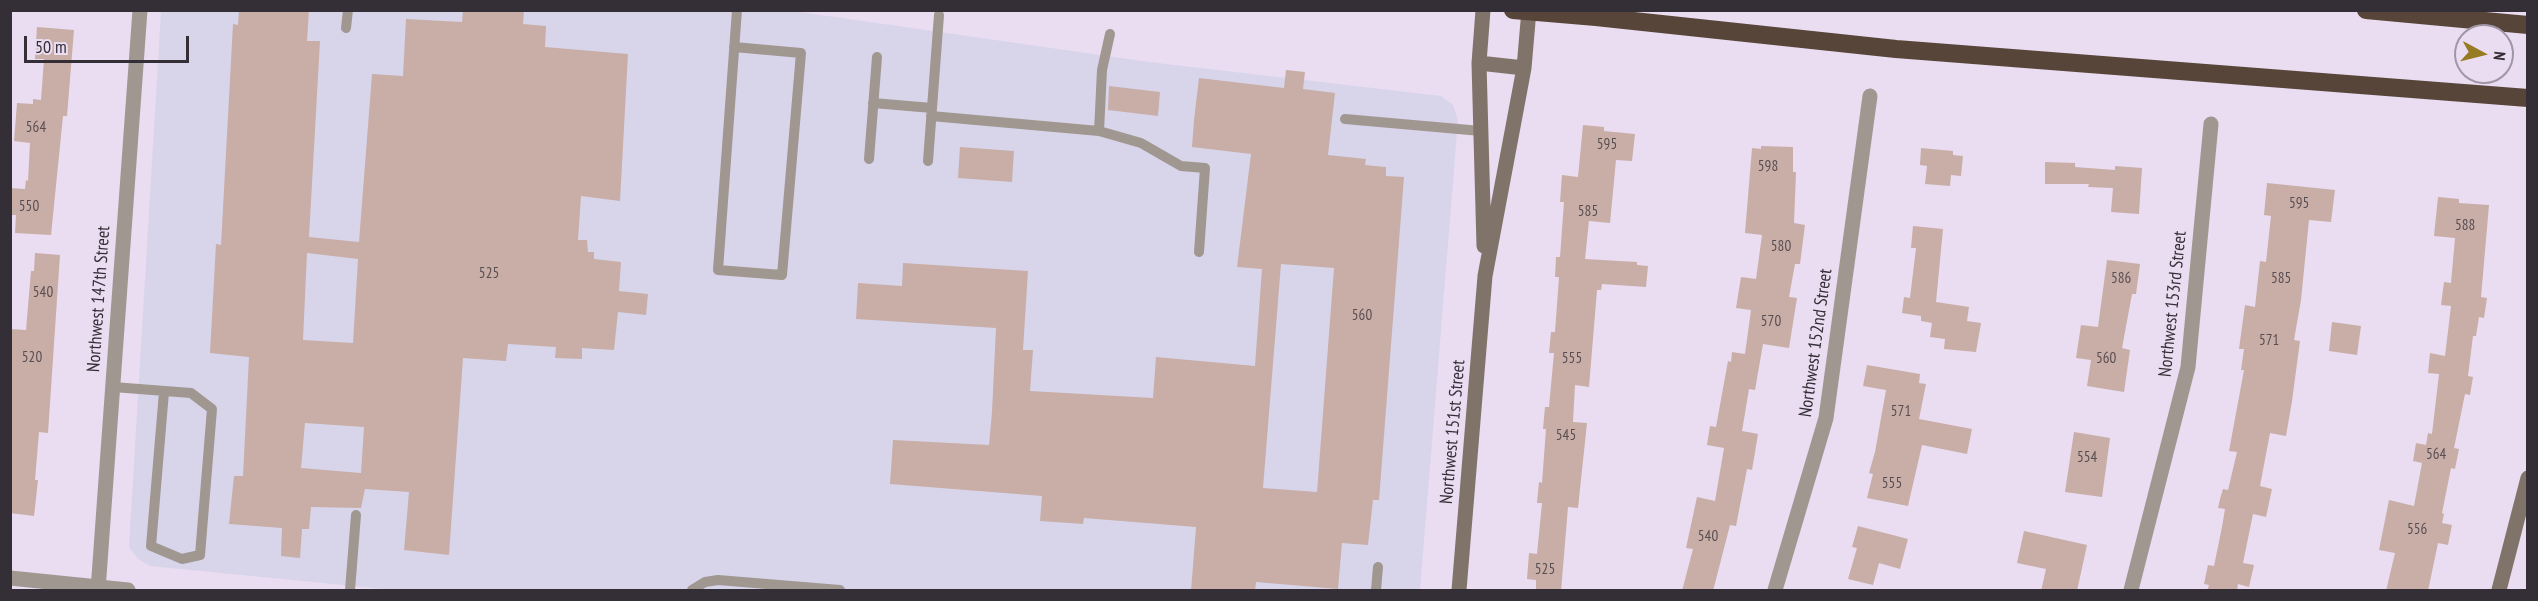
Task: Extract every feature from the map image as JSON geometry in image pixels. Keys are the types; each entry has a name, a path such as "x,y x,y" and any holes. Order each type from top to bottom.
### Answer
{"highway":[{"path":"1513,10 1896,49 2528,98"},
{"path":"2366,10 2528,25"},
{"path":"2482,10 2528,14"}],"street":[{"name":"Northwest 147th Street","path":"98,589 140,10"},
{"name":"Northwest 151st Street","path":"1483,10 1479,63 1485,276"},
{"name":"Northwest 151st Street","path":"1459,591 1485,276 1524,68 1529,10"},
{"path":"1479,63 1524,68"},
{"name":"Northwest 152nd Street","path":"1775,591 1826,418 1870,96"},
{"name":"Northwest 153rd Street","path":"2131,591 2188,367 2211,124"},
{"path":"2499,591 2528,478"},
{"path":"10,578 128,591"}],"lane":[{"path":"346,28 348,10"},
{"path":"734,47 801,53 782,275 718,270 734,47 737,10"},
{"path":"928,160 939,15"},
{"path":"1099,131 1102,70 1110,34"},
{"path":"869,159 877,57"},
{"path":"873,104 1099,131 1141,143 1181,166 1205,168 1199,252"},
{"path":"1345,119 1481,131"},
{"path":"113,387 192,393 212,409 200,555 182,560 151,546 164,392"},
{"path":"350,591 356,515"},
{"path":"1376,591 1378,567"},
{"path":"692,591 705,582 717,580 840,591"}],"shaded area":[{"path":"161,11 793,11 1149,62 1441,96 1453,105 1458,120 1420,590 394,590 150,566 138,559 129,547"}],"building":[{"path":"239,10 309,10 307,41 320,41 309,237 359,242 372,74 403,76 406,19 462,22 463,10 524,10 523,24 546,26 545,47 628,54 620,201 581,196 578,240 587,240 588,252 594,252 594,259 621,262 619,291 648,294 646,315 618,312 614,350 582,348 582,359 555,358 556,347 508,344 506,361 463,358 449,555 404,550 409,492 365,489 361,508 311,507 309,529 302,529 300,558 281,556 282,528 229,524 234,476 243,476 249,357 210,353 216,244 221,245 233,24 238,25","holes":["307,253 358,259 353,343 303,340","305,423 364,427 361,473 301,468"]},
{"path":"37,27 74,30 67,116 63,116 51,235 15,233 16,215 10,215 10,188 25,189 26,180 28,181 30,143 14,141 17,103 33,104 33,99 41,100 44,59 35,59"},
{"path":"1286,70 1305,72 1303,89 1335,93 1328,155 1366,159 1365,165 1386,167 1386,176 1404,177 1379,500 1373,500 1368,545 1342,543 1338,589 1256,582 1255,591 1191,591 1196,527 1084,518 1083,524 1040,521 1042,496 890,484 893,440 989,445 992,412 996,328 856,319 858,283 902,286 903,263 1028,271 1023,350 1033,350 1030,391 1153,398 1156,357 1255,366 1262,269 1237,267 1251,154 1192,147 1194,120 1199,78 1284,88","holes":["1281,264 1334,268 1317,492 1263,488"]},
{"path":"1109,86 1160,92 1158,116 1108,110"},
{"path":"1583,125 1604,127 1604,131 1635,134 1632,161 1616,160 1610,223 1589,221 1585,259 1637,262 1637,265 1648,266 1646,287 1602,284 1601,290 1597,290 1589,387 1575,385 1573,422 1587,423 1578,508 1568,507 1561,591 1536,591 1536,580 1527,579 1529,553 1537,554 1542,503 1537,503 1539,482 1542,483 1546,429 1543,429 1545,407 1549,407 1554,353 1549,353 1551,332 1555,332 1559,277 1555,277 1556,257 1560,257 1564,202 1560,202 1562,175 1578,177"},
{"path":"1761,146 1793,147 1793,172 1796,172 1794,223 1805,225 1800,264 1795,264 1789,297 1797,298 1789,348 1763,344 1755,390 1749,389 1742,431 1758,434 1752,470 1747,469 1736,526 1730,525 1713,591 1682,591 1693,549 1686,548 1697,497 1715,501 1724,448 1707,445 1710,426 1716,427 1728,361 1731,362 1732,352 1745,354 1751,310 1736,308 1741,277 1756,279 1762,235 1745,233 1752,148 1761,149"},
{"path":"960,147 1014,151 1012,182 958,178"},
{"path":"1921,148 1953,151 1953,155 1963,156 1961,176 1951,175 1950,186 1925,184 1927,166 1920,165"},
{"path":"2045,162 2075,163 2075,167 2115,170 2115,166 2142,168 2139,214 2111,212 2113,188 2088,187 2089,184 2045,184"},
{"path":"2267,183 2335,190 2331,222 2309,220 2301,300 2294,340 2300,341 2292,401 2286,436 2270,433 2260,486 2272,489 2266,517 2253,514 2243,563 2254,565 2249,587 2238,584 2237,591 2207,591 2209,585 2204,584 2208,565 2214,566 2225,509 2218,508 2223,489 2228,490 2237,452 2229,451 2244,370 2241,370 2244,349 2239,349 2245,305 2255,307 2260,261 2266,262 2271,216 2264,215"},
{"path":"2438,197 2459,199 2459,203 2489,205 2481,297 2487,298 2484,318 2479,317 2476,336 2473,336 2468,376 2473,377 2470,395 2465,394 2454,448 2459,449 2455,469 2451,468 2442,513 2444,514 2442,523 2452,525 2448,545 2438,543 2428,591 2386,591 2395,553 2379,550 2389,500 2414,506 2422,463 2413,461 2416,443 2426,445 2428,433 2432,434 2439,374 2428,373 2430,353 2445,356 2451,306 2441,305 2444,282 2451,283 2455,238 2434,236"},
{"path":"1913,226 1943,229 1936,302 1969,307 1967,321 1981,323 1976,352 1944,349 1945,339 1930,337 1932,323 1921,321 1921,316 1902,313 1904,297 1910,298 1916,248 1911,248"},
{"path":"35,253 60,255 48,433 39,432 35,480 38,480 34,516 10,513 10,329 26,330 31,271 34,271"},
{"path":"2107,260 2140,264 2136,294 2132,294 2122,348 2130,350 2124,392 2087,386 2091,360 2076,358 2081,325 2098,327"},
{"path":"2332,322 2361,326 2357,355 2329,351"},
{"path":"1867,365 1920,374 1919,383 1926,384 1919,419 1972,429 1967,454 1922,445 1908,506 1867,498 1873,474 1869,473 1886,390 1863,386"},
{"path":"2074,432 2110,438 2102,497 2065,492"},
{"path":"1858,526 1908,539 1900,569 1879,563 1873,585 1848,579 1857,548 1852,547"},
{"path":"2024,531 2087,545 2077,591 2041,591 2046,569 2017,563"}]}
